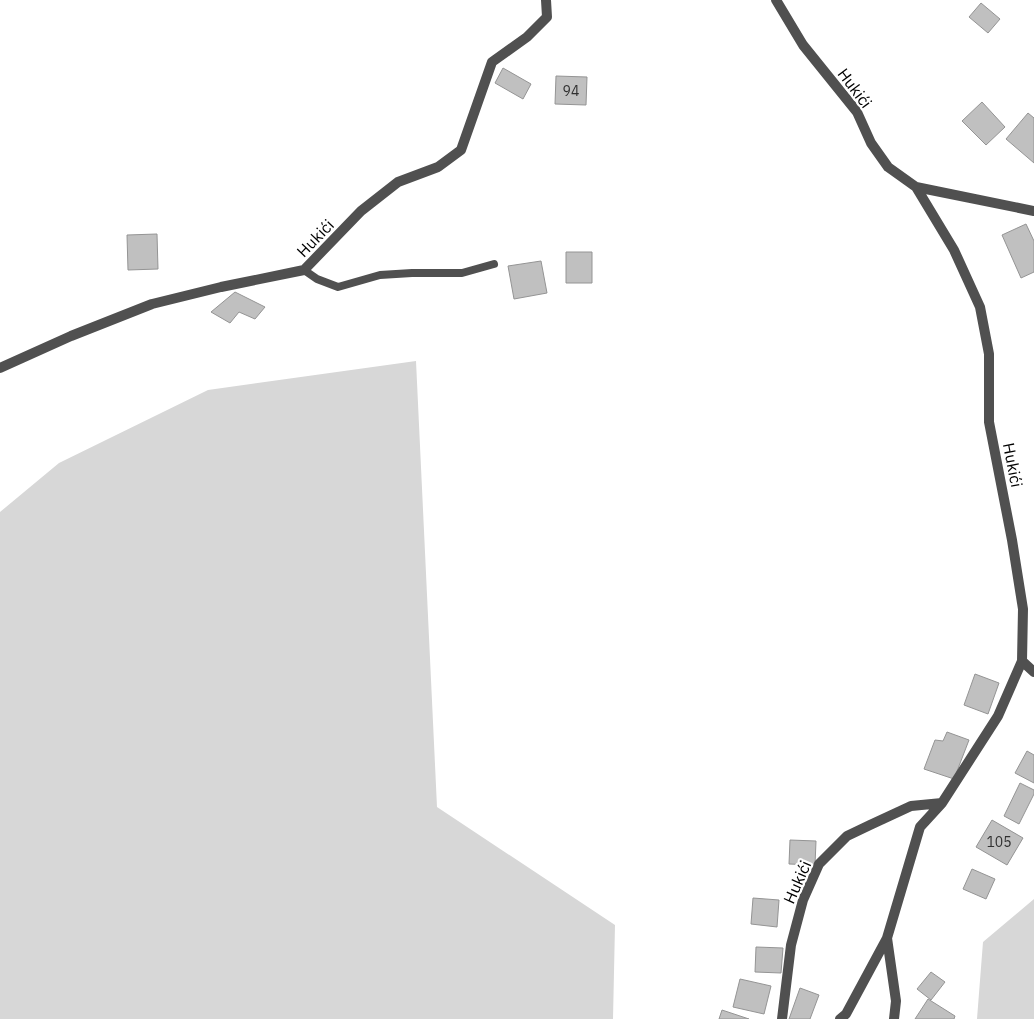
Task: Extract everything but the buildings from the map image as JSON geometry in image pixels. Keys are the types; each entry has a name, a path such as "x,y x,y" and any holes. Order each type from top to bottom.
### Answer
{"street":[{"name":"Hukići","path":"0,368 71,336 152,304 221,287 304,270 361,210 398,182 438,167 461,150 492,62 527,37 547,17 546,0"},
{"name":"Hukići","path":"776,0 803,45 858,112 871,143 888,167 916,187 954,250 980,307 989,354 989,422 1012,540 1023,609 1022,661 998,716 942,803 920,827 888,938 846,1014 840,1019"},
{"name":"Hukići","path":"916,187 1034,211"},
{"path":"1022,661 1034,672"},
{"name":"Hukići","path":"782,1019 791,945 803,900 819,864 847,836 911,806 942,803"},
{"name":"Hukići","path":"888,938 896,1001 894,1019"}],"lane":[{"path":"304,270 318,279 338,287 380,275 462,273 494,264"}],"shaded area":[{"path":"416,361 437,807 615,925 613,1019 0,1019 0,512 59,463 208,390"},
{"path":"1034,899 1034,1019 977,1019 983,942"}]}
